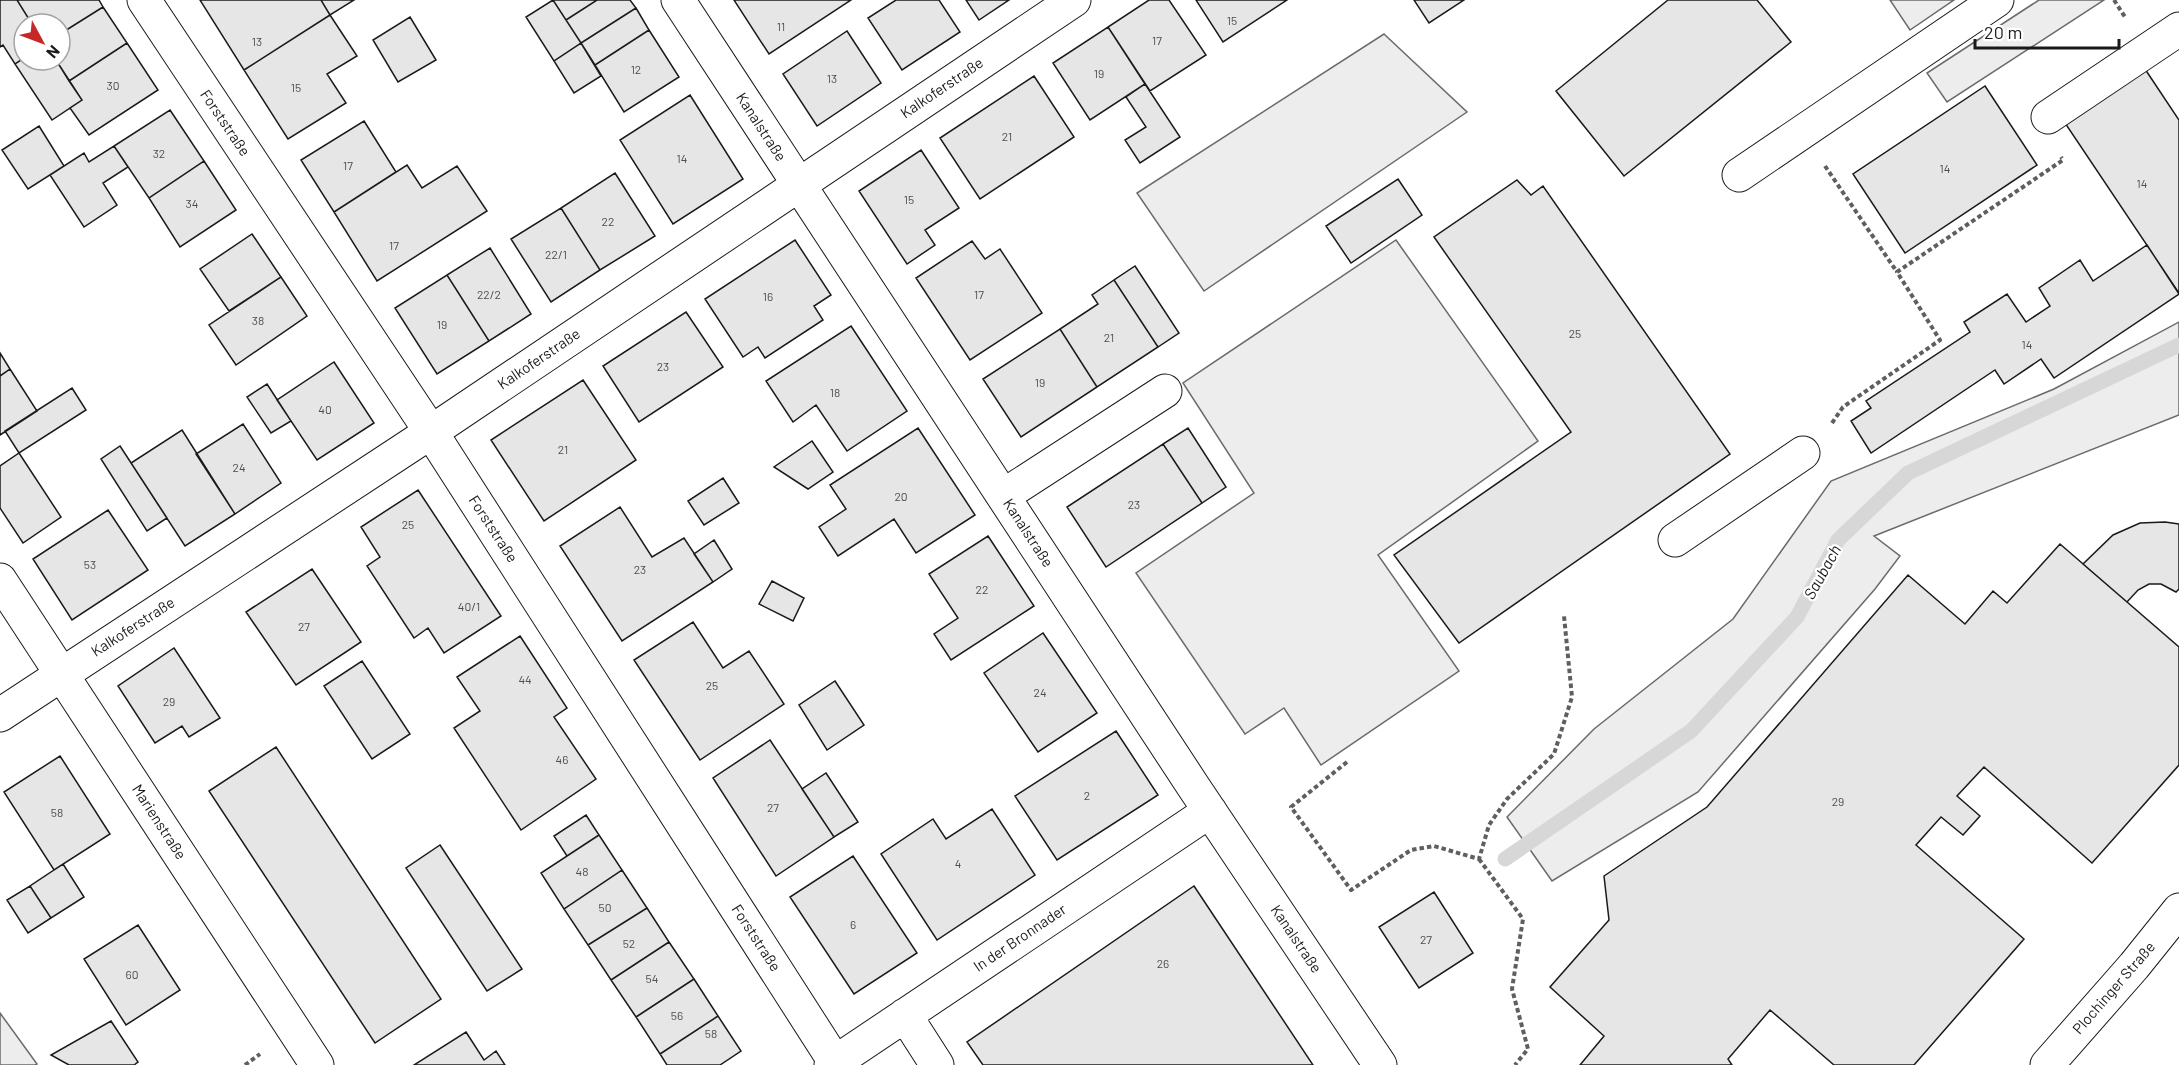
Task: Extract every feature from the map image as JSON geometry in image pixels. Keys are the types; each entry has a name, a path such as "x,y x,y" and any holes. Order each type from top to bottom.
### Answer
{"street":[{"name":"Forststraße","path":"144,0 431,432 833,1063"},
{"name":"Kanalstraße","path":"678,0 1210,811 1380,1065"},
{"name":"Kalkoferstraße","path":"0,715 431,432 1074,0"},
{"path":"1740,175 1997,0"},
{"path":"2048,117 2179,29"},
{"path":"1003,496 1165,391"},
{"path":"1675,540 1767,465 1803,453"},
{"name":"Marienstraße","path":"0,580 317,1065"},
{"name":"In der Bronnader","path":"833,1063 1210,811"},
{"name":"Plochinger Straße","path":"2047,1065 2134,966 2179,910"},
{"path":"905,1015 937,1065"}],"path":[{"path":"1897,272 2063,160 2039,122 2048,117"},
{"path":"1803,132 1940,340 1843,407 1830,427"},
{"path":"1479,860 1490,825 1501,808 1554,754 1572,697 1564,616"},
{"path":"1347,762 1291,807 1351,890 1411,850 1434,846 1479,860 1523,919 1512,989 1528,1049 1515,1065"}],"shaded area":[{"path":"1890,0 1954,0 1910,30"},
{"path":"2039,0 2104,0 1947,102 1927,73"},
{"path":"1384,34 1467,112 1204,291 1137,193"},
{"path":"1396,240 1538,441 1378,555 1459,671 1321,765 1284,708 1245,734 1136,573 1254,493 1183,383"},
{"path":"2179,322 2179,415 1874,536 1900,556 1875,589 1698,792 1552,881 1507,817 1594,729 1733,619 1831,481 2054,389"},
{"path":"0,1013 37,1064 0,1065"}],"building":[{"path":"0,0 17,0 24,12 12,12 12,59 3,45 0,47"},
{"path":"17,0 99,0 103,7 72,26 72,12 24,12"},
{"path":"200,0 321,0 330,15 244,70"},
{"path":"321,0 354,0 330,15"},
{"path":"553,0 581,43 554,61 526,17"},
{"path":"553,0 597,0 566,20"},
{"path":"597,0 630,0 636,8 581,43 566,20"},
{"path":"734,0 851,0 769,54"},
{"path":"896,0 939,0 960,32 902,70 868,18"},
{"path":"966,0 1009,0 979,20"},
{"path":"1149,0 1169,0 1206,55 1150,91 1108,27"},
{"path":"1196,0 1287,0 1223,42"},
{"path":"1414,0 1464,0 1429,23"},
{"path":"1668,0 1757,0 1791,42 1624,176 1556,91"},
{"path":"103,7 127,43 69,81 63,72 72,72 72,26"},
{"path":"636,8 649,30 595,65 581,43"},
{"path":"330,15 357,56 327,74 346,103 288,139 244,70"},
{"path":"410,17 436,60 398,82 373,40"},
{"path":"1108,27 1145,84 1090,120 1053,63"},
{"path":"649,30 679,77 624,112 595,65"},
{"path":"847,31 881,83 817,126 783,74"},
{"path":"127,43 158,90 89,135 70,108 82,100 69,81"},
{"path":"581,43 601,76 574,93 554,61"},
{"path":"2145,69 2179,120 2179,293 2065,123"},
{"path":"20,72 64,72 82,100 52,120"},
{"path":"1034,76 1074,137 980,199 940,138"},
{"path":"1145,84 1180,137 1140,163 1125,140 1146,127 1126,97"},
{"path":"1985,86 2037,165 1905,253 1853,174"},
{"path":"690,95 743,179 673,224 620,140"},
{"path":"170,110 204,161 149,198 114,146"},
{"path":"364,121 396,172 334,212 301,160"},
{"path":"39,126 64,166 28,189 2,150"},
{"path":"114,146 128,167 103,183 117,205 84,227 50,175 84,153 89,162"},
{"path":"921,150 959,208 925,230 935,245 907,264 859,191"},
{"path":"204,161 236,210 180,247 149,198"},
{"path":"407,165 422,188 457,166 487,211 377,281 334,212"},
{"path":"615,173 655,236 600,270 561,208"},
{"path":"1398,179 1422,215 1351,263 1326,226"},
{"path":"1517,180 1531,195 1543,186 1730,454 1459,643 1394,555 1571,432 1434,237"},
{"path":"561,208 600,270 551,302 511,239"},
{"path":"252,234 281,277 229,311 200,269"},
{"path":"795,240 831,295 814,306 823,320 765,358 758,347 743,357 705,299"},
{"path":"972,241 985,259 1000,249 1042,313 970,360 916,278"},
{"path":"2147,245 2179,294 2054,378 2041,359 2004,384 1995,370 1871,453 1851,421 1871,408 1866,401 1970,332 1964,322 2007,294 2026,322 2050,306 2039,288 2080,260 2093,281"},
{"path":"490,248 531,314 489,341 447,275"},
{"path":"1135,266 1179,333 1158,347 1114,280"},
{"path":"447,275 489,341 437,374 395,308"},
{"path":"281,277 307,316 236,365 209,325"},
{"path":"1114,280 1158,347 1097,387 1060,329 1098,304 1092,295"},
{"path":"686,312 723,367 639,422 603,366"},
{"path":"851,326 907,411 847,451 816,405 793,422 766,381"},
{"path":"1060,329 1097,387 1021,437 983,379"},
{"path":"0,353 10,369 0,376"},
{"path":"334,362 374,423 317,460 277,400"},
{"path":"10,369 37,411 0,435 0,376"},
{"path":"583,380 636,460 544,521 491,440"},
{"path":"267,384 291,421 271,433 247,397"},
{"path":"72,388 86,410 19,453 5,431"},
{"path":"243,424 281,483 235,514 196,454"},
{"path":"918,428 975,515 916,553 894,519 838,556 819,527 846,509 830,485"},
{"path":"1188,428 1226,487 1202,503 1163,444"},
{"path":"182,430 235,514 185,546 131,463"},
{"path":"812,441 833,472 808,489 774,467"},
{"path":"1163,444 1202,503 1106,567 1067,507"},
{"path":"120,446 167,518 147,531 101,459"},
{"path":"19,453 61,517 23,543 0,508 0,466"},
{"path":"723,478 739,503 704,525 688,501"},
{"path":"418,490 501,616 444,653 428,628 414,638 367,566 380,557 361,527"},
{"path":"620,507 652,557 684,538 713,582 622,641 560,546"},
{"path":"108,510 148,570 72,620 33,559"},
{"path":"2140,523 2179,524 2179,589 2176,592 2161,584 2149,584 2138,590 2127,602 2083,564 2113,535"},
{"path":"988,536 1034,606 951,660 934,634 958,618 929,574"},
{"path":"714,540 732,569 713,582 694,554"},
{"path":"2060,544 2179,647 2179,765 2092,863 1984,767 1957,796 1980,816 1963,835 1941,817 1916,845 2024,939 1914,1065 1834,1065 1770,1010 1728,1059 1732,1065 1580,1065 1604,1036 1550,987 1609,920 1604,876 1707,807 1908,575 1965,624 1993,591 2007,603"},
{"path":"312,569 361,642 296,685 246,612"},
{"path":"772,581 804,598 793,621 759,604"},
{"path":"693,622 723,668 749,651 784,704 700,760 634,660"},
{"path":"1043,633 1097,713 1038,752 984,673"},
{"path":"520,636 567,708 554,717 596,779 521,830 454,728 480,711 457,677"},
{"path":"174,648 220,718 189,737 182,726 155,743 118,686"},
{"path":"362,661 410,734 372,759 324,686"},
{"path":"835,681 864,725 827,750 799,705"},
{"path":"1116,731 1158,795 1057,860 1015,796"},
{"path":"770,740 834,837 776,876 713,778"},
{"path":"276,747 441,999 375,1043 209,791"},
{"path":"60,756 110,834 54,870 4,792"},
{"path":"826,773 858,822 834,837 802,789"},
{"path":"992,809 1035,875 937,940 881,854 933,819 946,839"},
{"path":"586,815 599,835 567,856 554,836"},
{"path":"599,835 622,870 564,909 541,873"},
{"path":"440,845 522,969 487,991 406,868"},
{"path":"853,856 917,953 854,994 790,897"},
{"path":"63,864 84,897 51,918 30,886"},
{"path":"622,870 647,908 588,945 564,909"},
{"path":"30,886 51,918 28,933 7,900"},
{"path":"1194,886 1313,1065 983,1065 967,1042"},
{"path":"1434,892 1473,953 1419,988 1379,927"},
{"path":"647,908 669,942 611,980 588,945"},
{"path":"138,925 180,990 126,1025 84,959"},
{"path":"669,942 694,979 636,1017 611,980"},
{"path":"694,979 718,1016 660,1054 636,1017"},
{"path":"718,1016 741,1051 720,1065 667,1065 660,1054"},
{"path":"111,1021 138,1062 134,1065 69,1065 51,1055"},
{"path":"466,1032 484,1060 496,1051 505,1065 414,1065"}],"waterway":[{"name":"Saubach","path":"1505,859 1691,731 1797,617 1838,540 1908,473 2179,345"}]}
